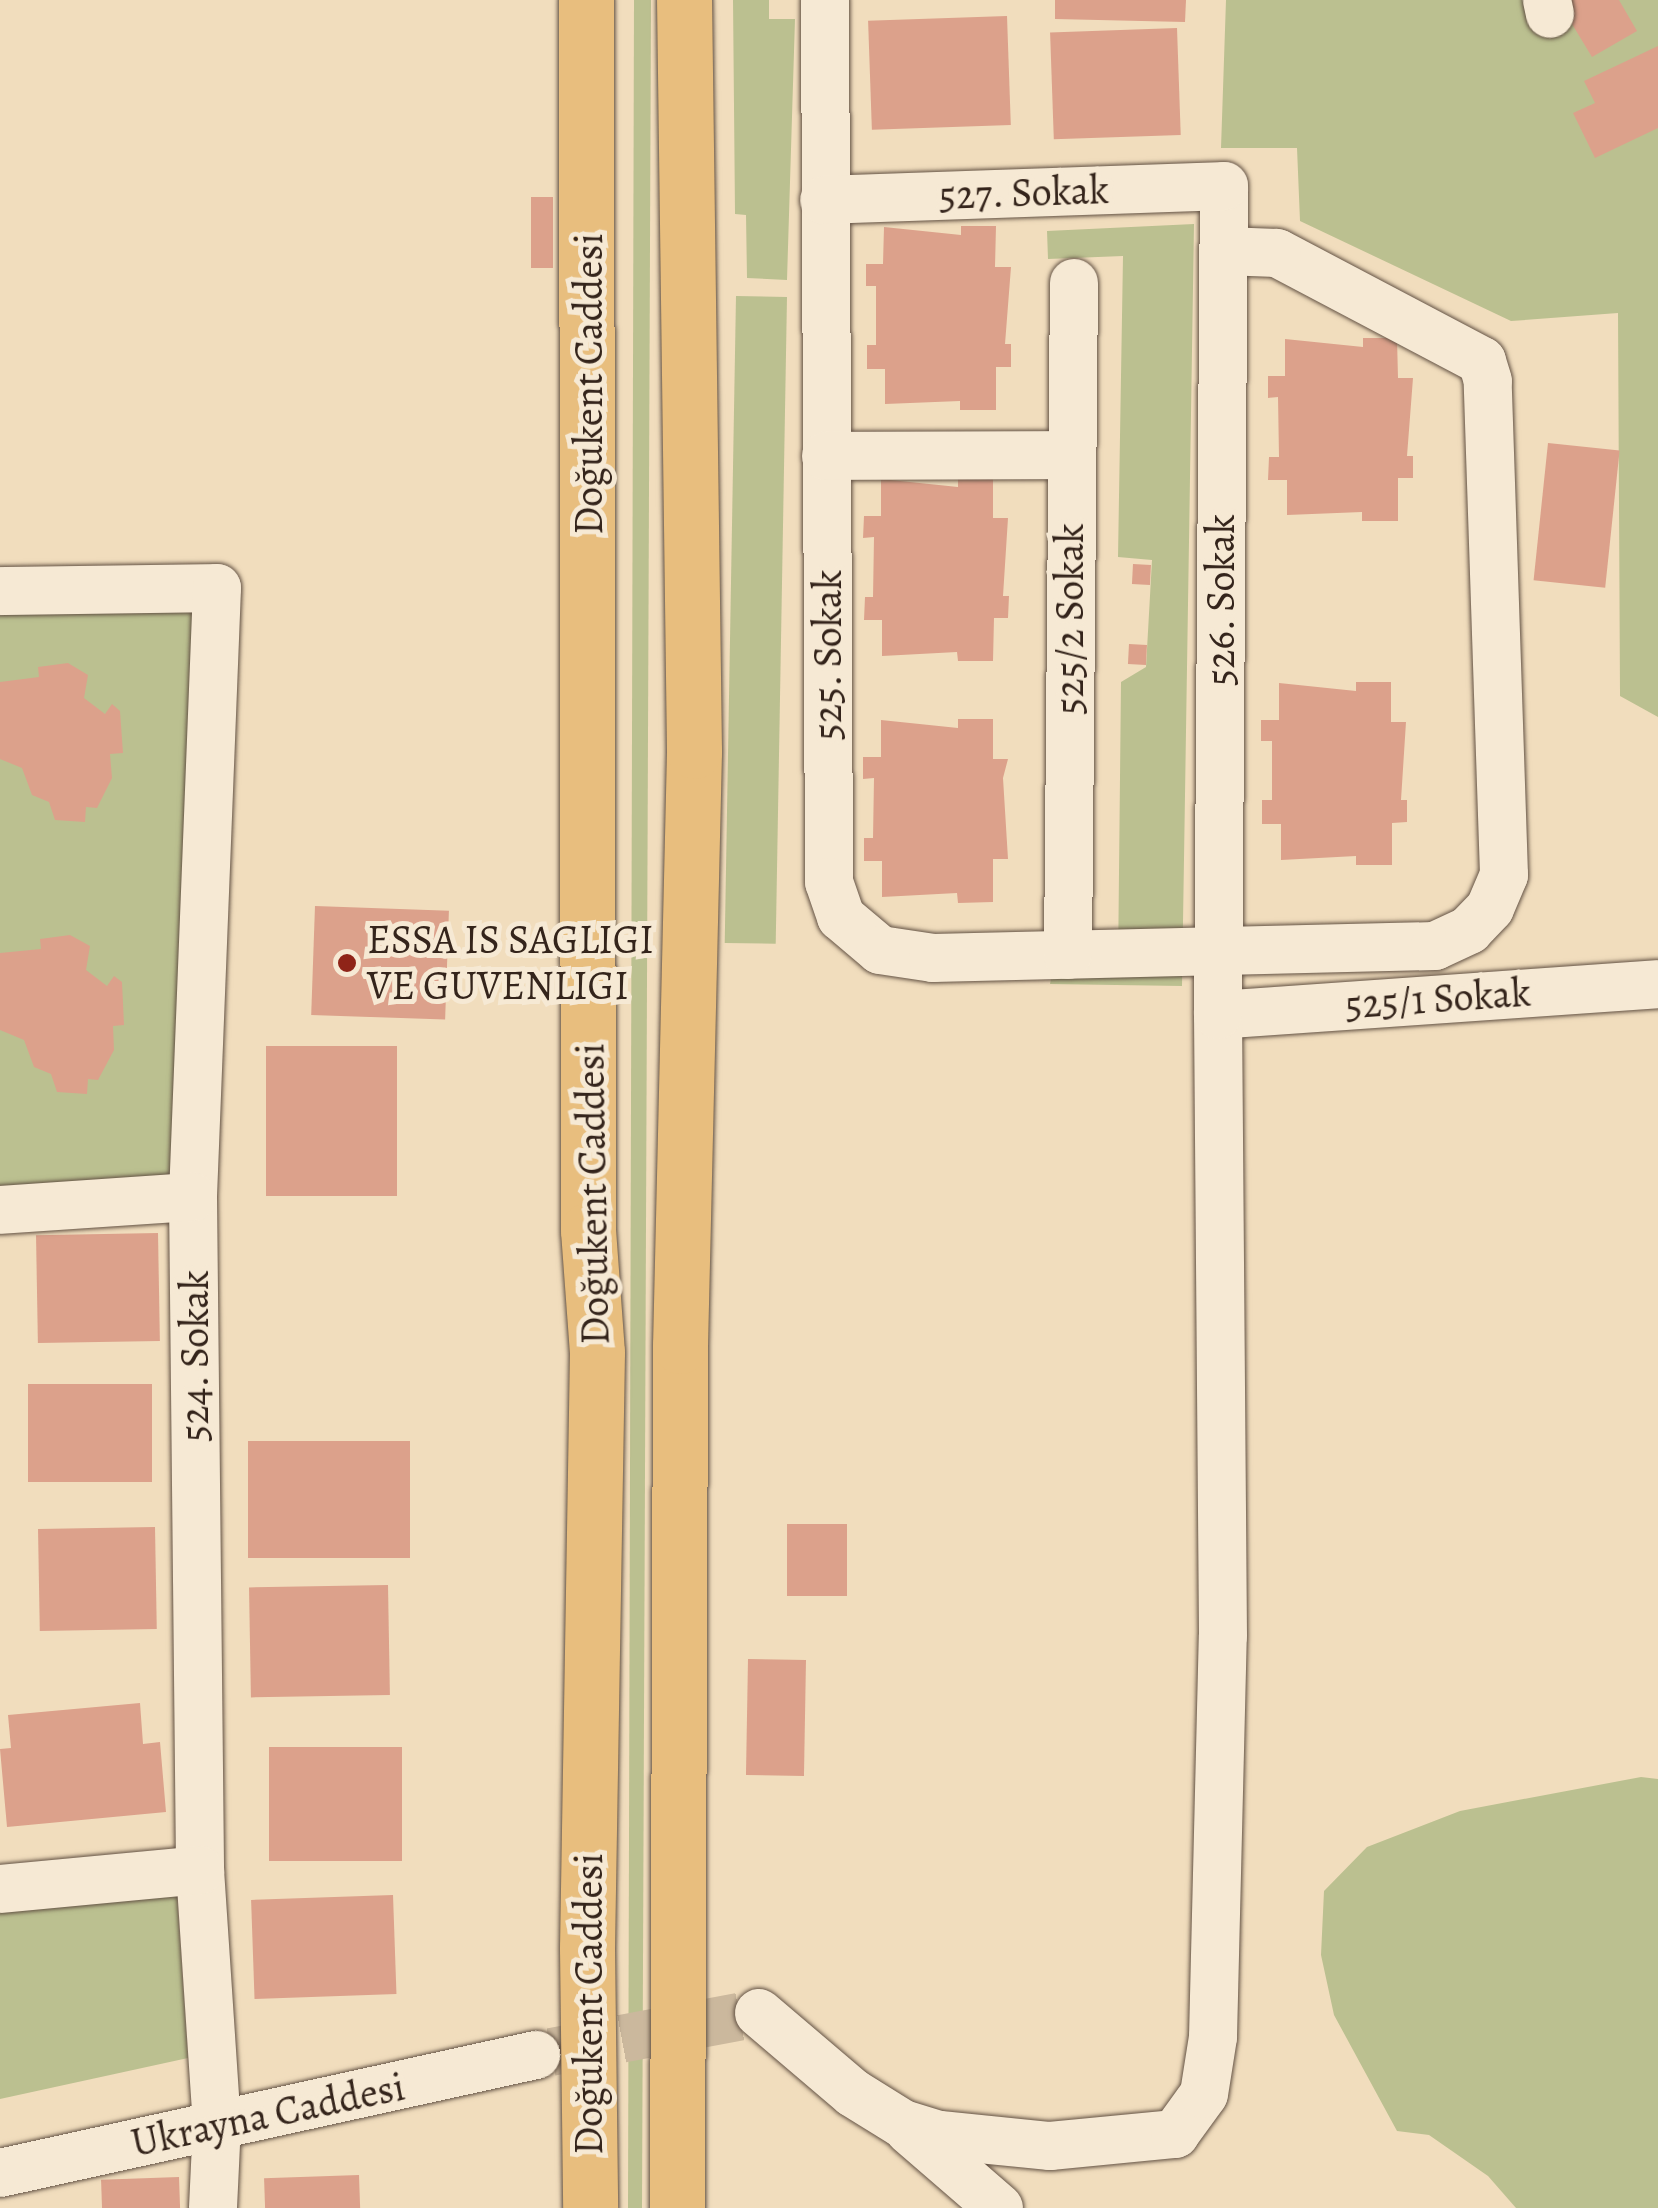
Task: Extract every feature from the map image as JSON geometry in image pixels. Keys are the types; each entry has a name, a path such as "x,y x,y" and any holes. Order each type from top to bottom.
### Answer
{"main road":[{"name":"Doğukent Caddesi","path":"586,0 588,1230 598,1352 587,1948 590,2208"},
{"path":"678,2208 680,1346 694,751 684,0"}],"street":[{"name":"525. Sokak","path":"826,0 829,882 840,917 862,940 900,955 1434,946 1469,930 1490,908 1504,874 1488,381 1482,360 1464,345 1276,252 1224,251"},
{"name":"527. Sokak","path":"824,200 1224,186"},
{"name":"526. Sokak","path":"903,2124 940,2135 1050,2146 1159,2140 1186,2126 1204,2094 1213,2037 1223,1636 1218,951 1224,186"},
{"name":"525/2 Sokak","path":"1068,955 1074,284"},
{"path":"826,456 1072,456"},
{"name":"524. Sokak","path":"0,591 217,588 193,1197 200,1870 217,2124 212,2208"},
{"name":"525/1 Sokak","path":"1218,1014 1658,984"},
{"path":"0,1210 193,1197"},
{"path":"0,1889 200,1870"},
{"path":"759,2013 853,2093 903,2124 1000,2208"},
{"name":"Ukrayna Caddesi","path":"0,2173 536,2055"}],"green space":[{"path":"634,0 651,0 642,2208 628,2208"},
{"path":"733,0 769,0 769,19 795,19 787,280 747,278 746,215 735,214"},
{"path":"1226,0 1658,0 1658,717 1620,696 1618,313 1511,321 1300,221 1297,148 1221,148"},
{"path":"1194,224 1182,986 1050,984 1052,973 1118,967 1121,682 1146,667 1152,560 1118,557 1123,256 1048,259 1047,231"},
{"path":"736,296 787,297 776,944 725,943"},
{"path":"0,580 217,588 196,1197 0,1190"},
{"path":"1641,1777 1658,1779 1658,2208 1516,2208 1488,2176 1429,2135 1397,2131 1334,2015 1321,1955 1324,1891 1367,1847 1460,1811"},
{"path":"177,1894 188,2058 0,2099 0,1911"}],"building":[{"path":"1055,0 1186,0 1185,22 1055,19"},
{"path":"1571,0 1619,0 1637,31 1592,57 1561,6"},
{"path":"1007,16 1011,125 872,130 868,21"},
{"path":"1177,28 1181,135 1054,139 1050,32"},
{"path":"1658,46 1658,128 1595,158 1573,113 1595,103 1584,81"},
{"path":"531,197 553,197 553,268 531,268"},
{"path":"961,226 996,226 995,267 1011,267 1005,344 1011,344 1011,367 996,367 996,410 960,410 960,401 885,404 885,369 867,369 867,345 876,345 876,286 866,286 866,264 883,264 884,227 961,235"},
{"path":"1363,338 1397,338 1398,378 1413,378 1407,456 1413,456 1413,478 1398,478 1398,521 1362,521 1362,512 1287,515 1287,480 1268,480 1269,457 1279,457 1278,397 1268,398 1268,376 1285,376 1285,339 1363,347"},
{"path":"1548,443 1620,451 1605,588 1534,580"},
{"path":"958,478 993,478 993,518 1008,518 1003,596 1009,596 1008,618 994,618 993,661 958,661 957,652 882,656 882,620 864,620 865,597 873,597 874,537 863,538 864,516 881,516 881,479 958,487"},
{"path":"1133,564 1151,565 1150,585 1132,584"},
{"path":"1129,644 1147,645 1146,665 1128,664"},
{"path":"68,663 88,675 84,698 105,714 112,704 120,711 123,753 110,754 112,778 97,808 86,807 85,822 55,820 49,802 32,795 22,768 0,759 0,682 39,677 38,667"},
{"path":"1356,682 1391,682 1391,722 1406,722 1401,800 1407,800 1407,822 1392,823 1392,865 1356,865 1356,856 1281,860 1281,824 1262,824 1262,800 1272,800 1272,741 1261,741 1261,720 1279,720 1279,683 1356,691"},
{"path":"958,719 993,719 993,759 1008,759 1003,778 1008,859 993,859 993,902 958,903 957,893 882,897 882,861 864,861 864,838 873,838 874,778 863,779 863,757 881,757 881,720 958,728"},
{"path":"315,906 449,911 445,1020 311,1015"},
{"path":"70,935 90,946 86,970 107,986 114,976 122,982 124,1025 113,1026 114,1050 98,1080 88,1079 87,1094 57,1092 51,1074 34,1067 24,1040 0,1030 0,953 41,949 40,939"},
{"path":"266,1046 397,1046 397,1196 266,1196"},
{"path":"158,1233 160,1341 38,1343 36,1235"},
{"path":"28,1384 152,1384 152,1482 28,1482"},
{"path":"248,1441 410,1441 410,1558 248,1558"},
{"path":"787,1524 847,1524 847,1596 787,1596"},
{"path":"155,1527 157,1629 40,1631 38,1529"},
{"path":"388,1585 390,1695 251,1697 249,1587"},
{"path":"748,1659 806,1660 804,1776 746,1775"},
{"path":"140,1703 143,1744 160,1742 166,1812 7,1827 0,1749 11,1748 8,1715"},
{"path":"269,1747 402,1747 402,1861 269,1861"},
{"path":"393,1895 396,1994 255,1999 251,1900"},
{"path":"359,2175 360,2208 265,2208 264,2178"},
{"path":"179,2177 180,2208 102,2208 101,2180"}],"tunnel":[{"path":"551,2052 759,2013"}],"place":[{"name":"ESSA IS SAGLIGI VE GUVENLIGI","path":"347,963"}]}
